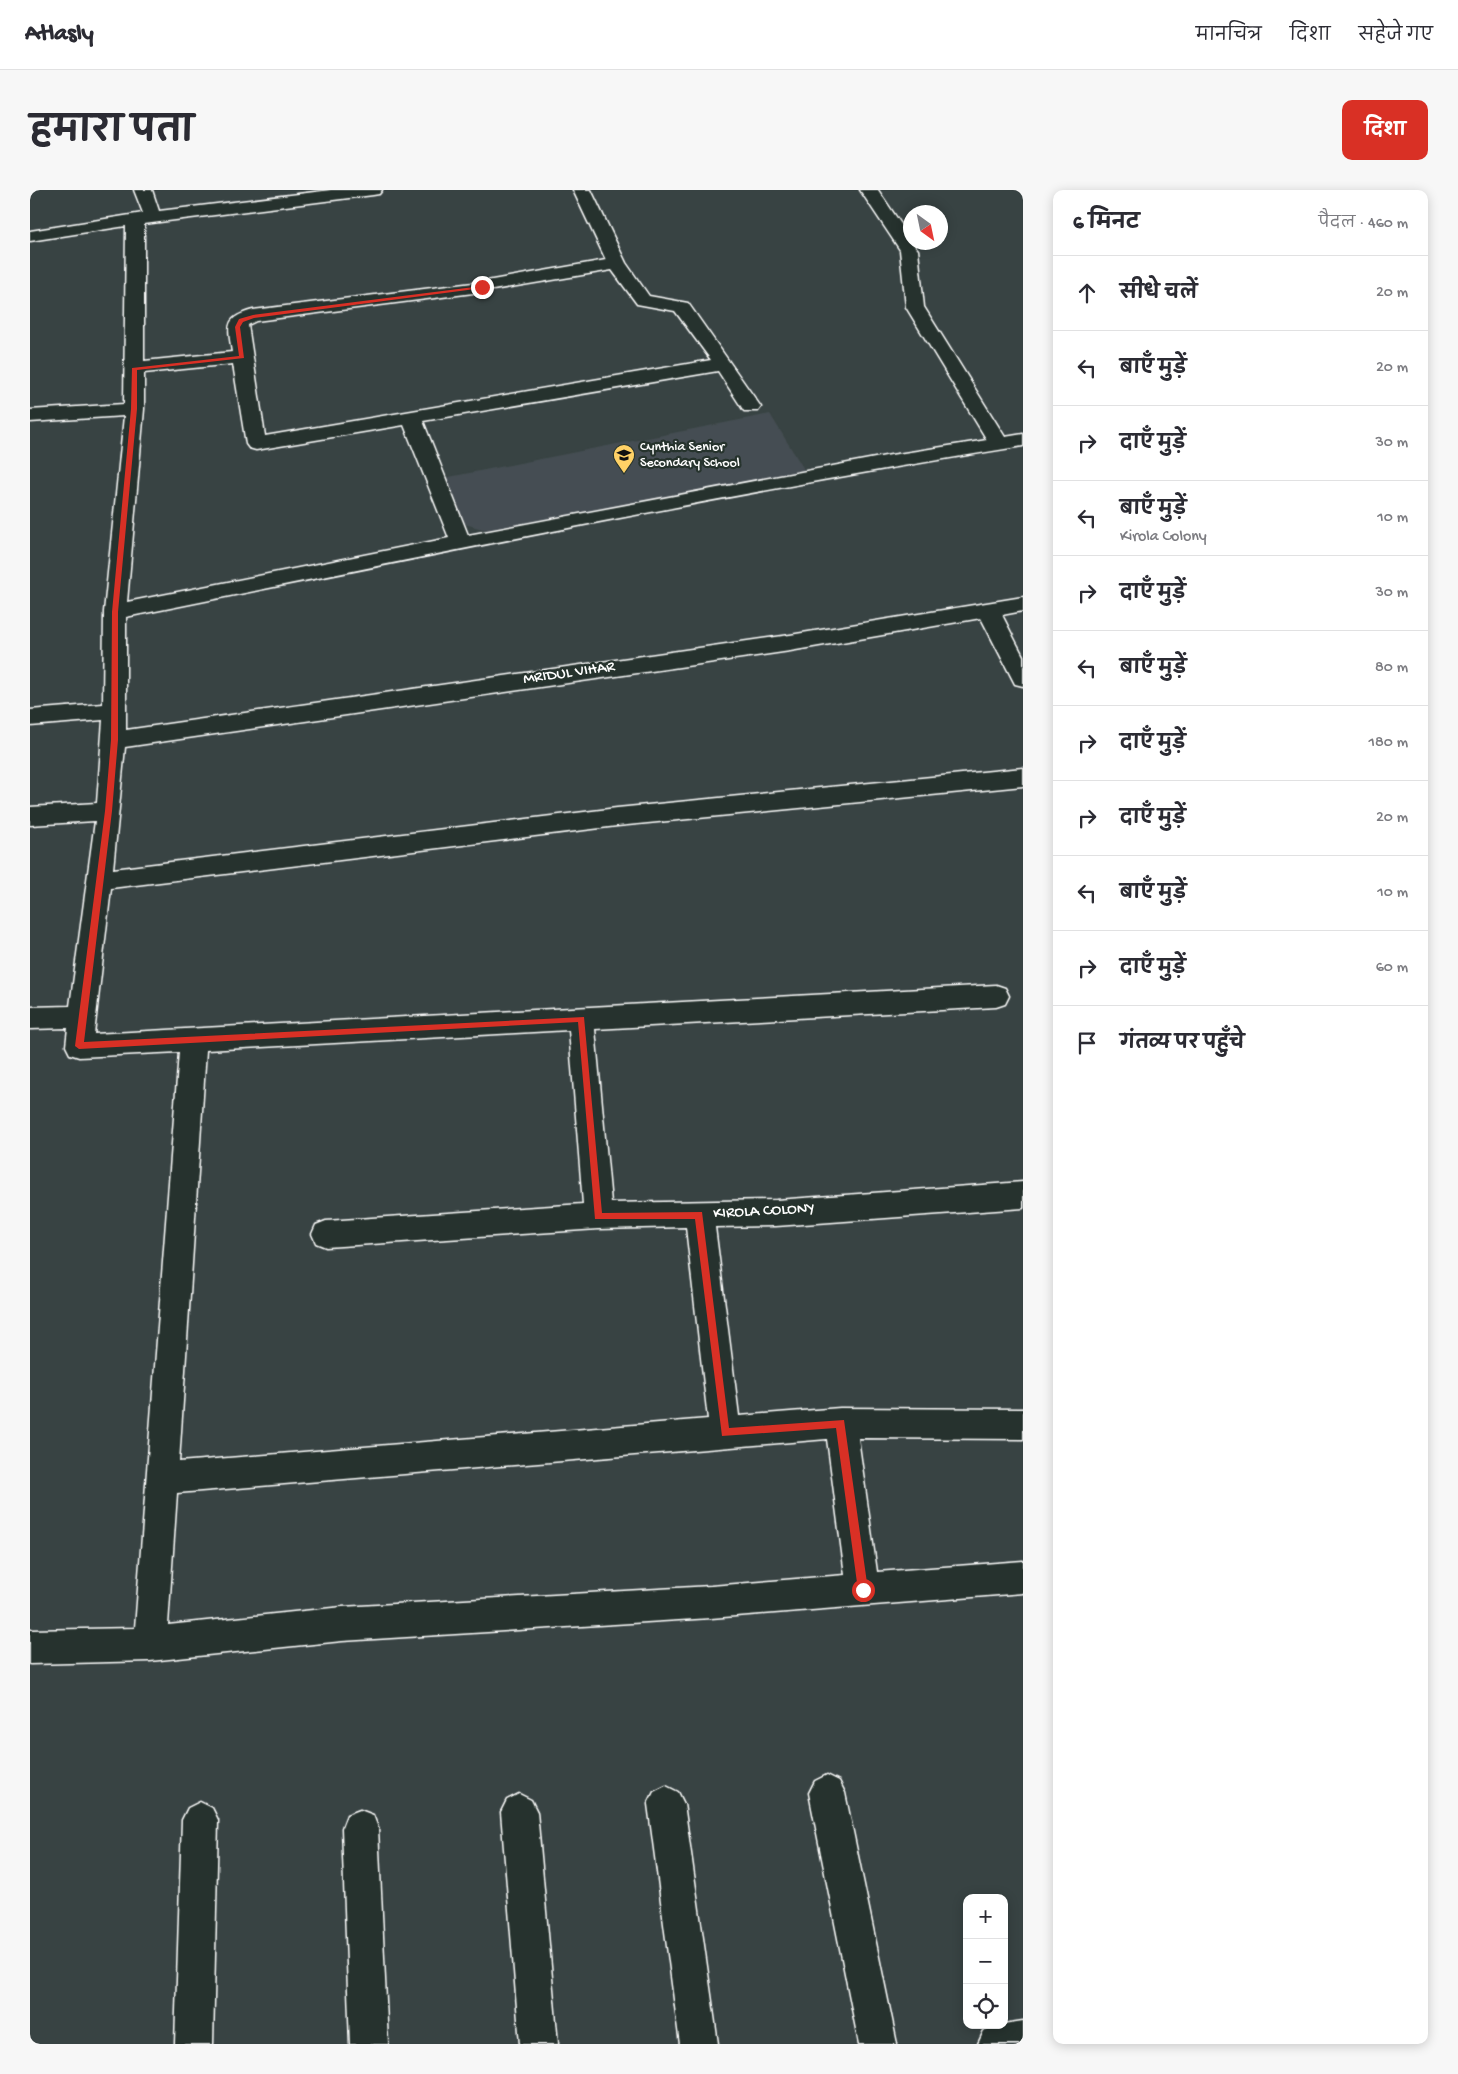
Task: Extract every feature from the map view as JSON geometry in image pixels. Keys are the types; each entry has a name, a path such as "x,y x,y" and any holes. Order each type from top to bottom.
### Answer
{"street":[{"path":"143,190 144,218 134,409 115,612 114,740 108,811 79,1046 996,996"},
{"path":"30,236 144,218 373,190"},
{"path":"582,190 616,264 644,300 681,307 723,364 751,407"},
{"path":"869,190 909,250 915,307 999,443"},
{"path":"616,264 482,287 253,316 240,321 237,327 256,444 723,364"},
{"path":"135,368 242,357"},
{"path":"30,416 134,409"},
{"path":"411,418 461,543"},
{"path":"115,612 461,543 1023,440"},
{"name":"MRIDUL VIHAR","path":"114,740 790,643 1023,604"},
{"path":"988,610 1023,678"},
{"path":"30,718 114,711"},
{"path":"99,880 617,817 1023,777"},
{"path":"30,816 108,811"},
{"path":"30,1018 82,1017"},
{"path":"581,1019 598,1216"},
{"path":"150,1644 193,1040"},
{"name":"KIROLA COLONY","path":"326,1234 598,1216 776,1213 1023,1195"},
{"path":"699,1215 725,1432"},
{"path":"163,1478 840,1423 1023,1424"},
{"path":"840,1423 863,1590"},
{"path":"30,1646 150,1644 342,1624 863,1590 1023,1577"},
{"path":"827,1793 878,2044"},
{"path":"666,1804 699,2044"},
{"path":"519,1812 540,2044"},
{"path":"194,2044 200,1820"},
{"path":"360,1828 369,2044"},
{"path":"996,2044 1023,2040"}],"shaded area":[{"name":"Cynthia Senior Secondary School","path":"770,414 805,471 486,530 465,524 444,478"}],"place":[{"name":"Cynthia Senior Secondary School","path":"624,474"}],"route":[{"path":"482,287 253,316 240,321 237,327 242,357 135,368 134,409 115,612 114,740 108,811 79,1046 581,1019 598,1216 699,1215 725,1432 840,1423 863,1590"}]}
